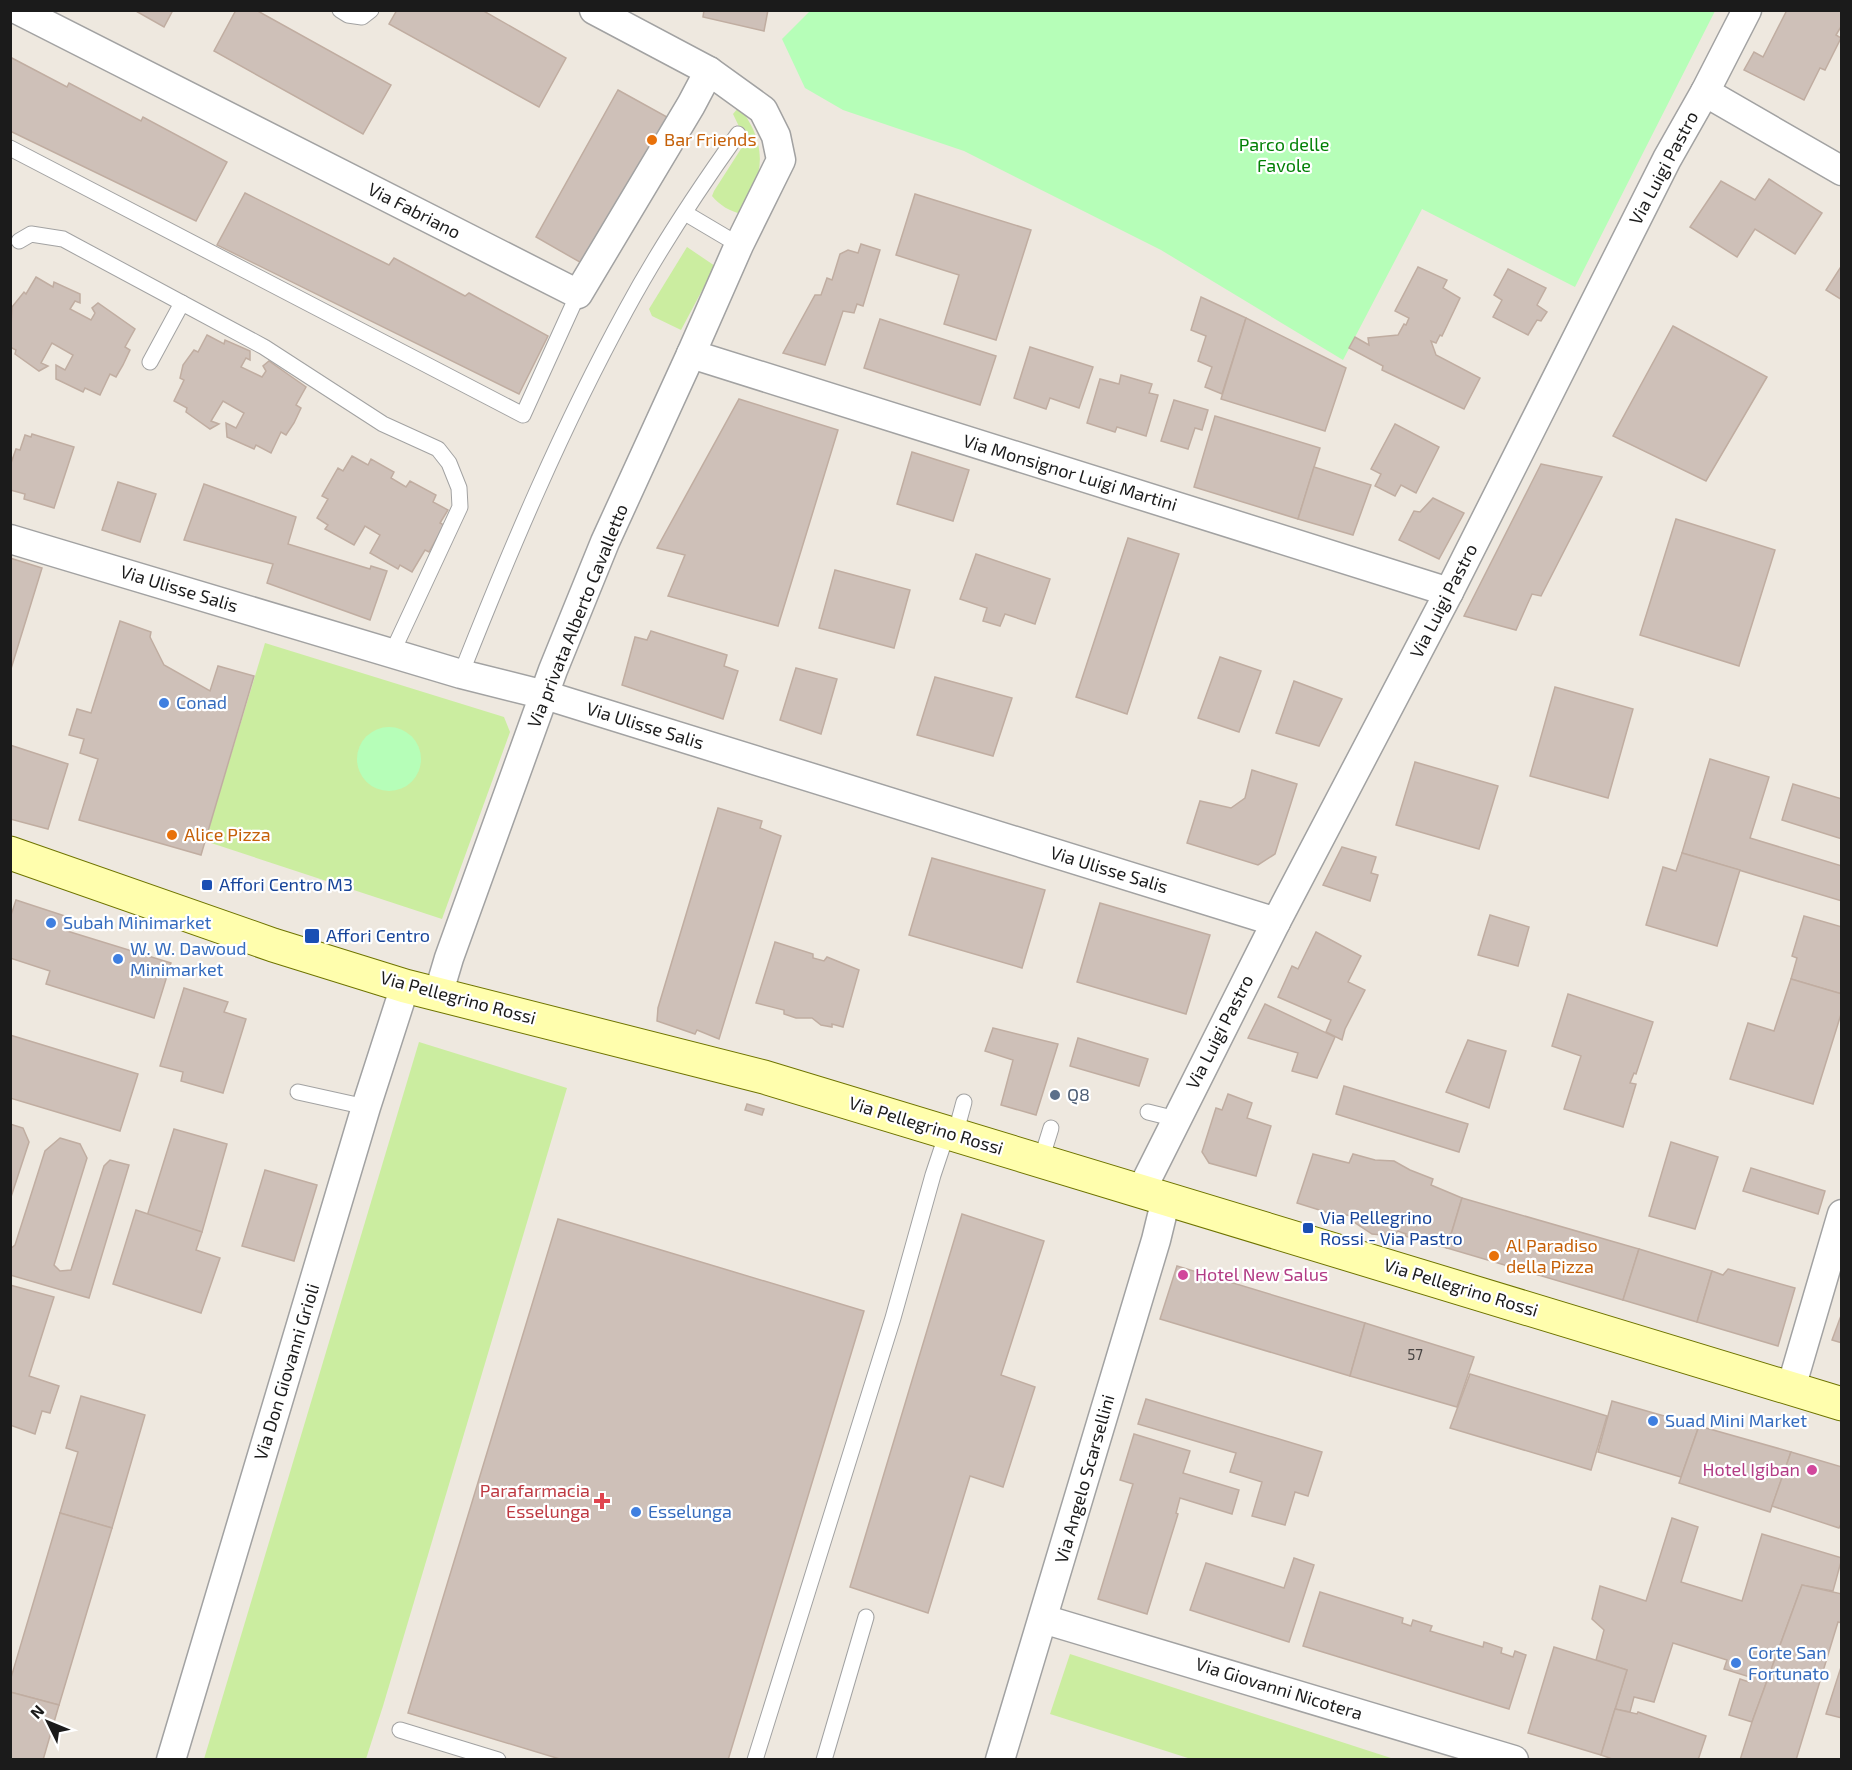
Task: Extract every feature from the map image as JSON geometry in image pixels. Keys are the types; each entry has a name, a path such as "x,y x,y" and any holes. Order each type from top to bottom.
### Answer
{"main road":[{"name":"Via Pellegrino Rossi","path":"10,853 273,945 405,986 764,1077 1842,1404"}],"street":[{"name":"Via Fabriano","path":"18,10 578,294"},
{"name":"Via privata Alberto Cavalletto","path":"438,995 448,958 544,695 604,542 691,354 738,245 781,160 776,135 763,111 709,71 594,10"},
{"name":"Via Luigi Pastro","path":"1154,1195 1176,1119 1276,922 1449,592 1666,159 1705,92 1747,10"},
{"path":"578,294 709,71"},
{"path":"1705,92 1842,171"},
{"name":"Via Monsignor Luigi Martini","path":"691,354 1449,592"},
{"name":"Via Ulisse Salis","path":"10,539 461,674 544,695 1276,922"},
{"name":"Via Don Giovanni Grioli","path":"171,1760 366,1107 405,986"},
{"name":"Via Angelo Scarsellini","path":"1000,1760 1156,1240 1154,1195"},
{"path":"1791,1388 1842,1215"},
{"name":"Via Giovanni Nicotera","path":"1043,1619 1514,1760"}],"lane":[{"path":"340,10 348,15 362,17 371,10"},
{"path":"461,674 521,527 593,374 627,309 685,213 738,134"},
{"path":"10,148 523,415 578,294"},
{"path":"685,213 738,245"},
{"path":"19,242 31,234 63,239 264,347 383,424 438,449 448,463 459,488 460,507 392,653"},
{"path":"150,362 182,303"},
{"path":"298,1092 366,1107"},
{"path":"755,1760 893,1318 933,1175 964,1102"},
{"path":"1148,1112 1176,1119"},
{"path":"1041,1160 1051,1128"},
{"path":"824,1760 866,1617"},
{"path":"400,1730 498,1760"}],"green space":[{"name":"Parco delle Favole","path":"811,10 1715,11 1575,287 1422,209 1343,360 1161,250 964,151 843,110 805,88 782,39"},
{"path":"738,108 752,127 757,139 760,161 756,182 742,214 726,208 712,196 746,141 733,114"},
{"path":"687,247 715,266 681,330 652,316 649,309"},
{"path":"265,643 504,717 510,732 442,919 205,841"},
{"path":"389,727 401,729 412,736 419,747 421,759 419,771 412,782 401,789 389,791 377,789 366,782 359,771 357,759 359,747 366,736 377,729"},
{"path":"419,1042 567,1088 383,1706 366,1759 204,1759"},
{"path":"1070,1654 1394,1759 1191,1759 1050,1714"}],"building":[{"path":"134,10 173,10 164,27"},
{"path":"236,10 256,10 391,85 363,134 214,51"},
{"path":"397,10 482,10 566,58 539,107 389,24"},
{"path":"704,10 768,10 764,31 703,17"},
{"path":"1787,10 1842,10 1842,25 1836,35 1841,38 1825,70 1820,68 1804,100 1744,70 1754,52 1763,57"},
{"path":"10,57 67,87 69,83 141,121 143,117 227,162 196,221 10,131"},
{"path":"618,90 667,117 585,265 536,237"},
{"path":"1769,179 1822,213 1795,254 1755,229 1737,257 1690,227 1721,181 1755,200"},
{"path":"245,193 389,265 394,258 465,296 469,293 548,336 519,394 217,245"},
{"path":"915,194 1031,230 996,340 944,324 959,275 896,255"},
{"path":"861,244 880,250 863,306 857,304 854,313 843,311 825,365 783,353 815,295 821,295 827,278 832,280 840,254 848,250 858,253"},
{"path":"1842,265 1842,300 1826,290"},
{"path":"1418,267 1447,280 1443,288 1460,298 1442,336 1440,335 1436,343 1431,341 1436,355 1480,378 1464,409 1382,370 1383,366 1349,348 1355,337 1369,345 1368,338 1398,335 1409,318 1395,311"},
{"path":"1508,269 1546,288 1537,305 1547,312 1541,321 1537,320 1528,335 1493,317 1502,300 1494,295"},
{"path":"36,277 53,287 54,282 80,294 80,303 75,301 70,309 91,320 95,313 92,308 98,303 135,329 125,347 130,350 123,365 116,377 110,374 100,395 85,388 83,392 56,379 56,365 65,370 73,355 52,343 41,363 48,366 39,371 15,354 16,350 10,347 12,307 24,292 26,294"},
{"path":"1201,297 1246,318 1222,394 1205,387 1212,367 1198,361 1206,336 1191,330"},
{"path":"1246,318 1346,368 1325,431 1221,399"},
{"path":"880,319 996,356 980,405 864,368"},
{"path":"1673,326 1767,377 1706,481 1613,436"},
{"path":"207,335 224,344 225,340 250,351 250,360 246,358 241,367 262,377 266,371 263,366 269,361 306,387 296,405 301,408 294,423 286,435 281,432 271,453 256,445 254,449 227,437 226,423 236,428 244,413 223,401 211,421 219,424 210,429 186,412 187,408 174,401 184,380 180,378 183,365 194,350 198,352"},
{"path":"1030,347 1093,367 1079,408 1050,398 1046,409 1014,398"},
{"path":"1121,375 1152,384 1149,393 1158,395 1146,436 1117,427 1115,432 1087,423 1100,379 1119,384"},
{"path":"739,399 838,430 778,626 668,596 685,555 657,548"},
{"path":"1174,400 1208,410 1202,430 1195,428 1188,449 1161,441"},
{"path":"1215,416 1320,448 1298,519 1194,487"},
{"path":"1395,424 1439,447 1416,493 1401,485 1395,496 1375,486 1381,474 1371,469"},
{"path":"32,434 74,447 54,508 24,499 25,494 10,490 10,466 16,449 20,450 25,435 31,437"},
{"path":"912,452 969,470 953,521 897,504"},
{"path":"352,456 368,465 371,459 394,472 391,478 406,487 410,481 436,495 433,502 448,510 440,523 444,525 429,552 425,550 412,572 400,565 398,569 370,553 380,535 365,526 354,545 325,529 328,525 317,518 328,499 322,496 338,468 343,471"},
{"path":"1541,464 1602,477 1541,596 1532,594 1516,630 1464,616"},
{"path":"1314,467 1371,485 1353,535 1298,519"},
{"path":"118,482 156,494 140,542 102,530"},
{"path":"204,484 296,517 288,544 370,569 371,566 387,571 370,620 267,583 273,564 184,540"},
{"path":"1433,498 1464,513 1439,559 1399,540 1414,511 1420,512"},
{"path":"1676,519 1775,550 1739,666 1640,635"},
{"path":"1128,538 1179,554 1127,714 1076,697"},
{"path":"976,554 1050,579 1035,624 1005,614 1000,626 983,621 987,608 960,599"},
{"path":"10,558 42,568 10,672"},
{"path":"835,570 910,590 894,648 819,628"},
{"path":"120,621 151,632 150,637 164,665 210,691 218,666 254,676 201,855 79,820 98,759 80,753 84,739 69,735 77,709 91,713"},
{"path":"651,631 727,655 724,666 738,671 723,719 622,685 635,637 647,640"},
{"path":"1220,657 1261,671 1239,732 1198,718"},
{"path":"796,668 837,679 821,734 780,720"},
{"path":"935,677 1012,698 993,756 917,735"},
{"path":"1294,681 1342,699 1319,746 1276,733"},
{"path":"1555,687 1633,709 1608,798 1530,776"},
{"path":"10,745 68,764 48,829 10,819"},
{"path":"1710,759 1769,777 1750,838 1842,866 1842,901 1682,853"},
{"path":"1415,762 1498,786 1479,849 1396,825"},
{"path":"1252,770 1297,784 1275,854 1258,865 1187,843 1200,801 1231,808 1245,798"},
{"path":"1793,784 1842,799 1842,839 1782,820"},
{"path":"718,808 762,821 760,828 781,836 719,1039 697,1030 695,1034 657,1021 658,1008"},
{"path":"1342,847 1376,857 1371,873 1378,875 1370,901 1323,885"},
{"path":"1682,853 1740,870 1717,946 1646,925 1663,867 1676,871"},
{"path":"932,858 1045,890 1022,968 909,935"},
{"path":"16,900 71,918 67,931 171,963 154,1018 46,984 50,971 10,958 10,918"},
{"path":"1100,903 1210,935 1186,1014 1077,982"},
{"path":"1490,915 1529,927 1518,966 1478,955"},
{"path":"1804,916 1842,927 1842,994 1791,979 1797,958 1792,956"},
{"path":"1316,932 1361,956 1348,982 1365,990 1345,1029 1342,1040 1326,1032 1331,1020 1278,997 1292,966 1298,969"},
{"path":"775,942 813,954 813,958 824,961 827,957 859,970 843,1027 832,1024 832,1027 821,1025 812,1018 796,1018 784,1014 784,1010 756,1003"},
{"path":"1791,979 1842,994 1842,1011 1813,1104 1730,1079 1748,1023 1774,1031"},
{"path":"184,988 228,1002 224,1012 246,1019 223,1093 181,1081 183,1072 160,1066"},
{"path":"1568,994 1653,1022 1636,1074 1634,1073 1630,1083 1636,1084 1623,1127 1564,1109 1581,1056 1552,1046"},
{"path":"1265,1004 1335,1037 1317,1078 1292,1071 1298,1053 1248,1038"},
{"path":"993,1028 1058,1044 1036,1115 1001,1105 1013,1060 985,1051"},
{"path":"10,1035 138,1074 120,1131 10,1098"},
{"path":"1078,1038 1148,1059 1139,1086 1070,1066"},
{"path":"1468,1040 1506,1051 1489,1108 1446,1092"},
{"path":"1344,1086 1468,1124 1459,1152 1336,1114"},
{"path":"1228,1094 1252,1103 1247,1118 1271,1126 1256,1176 1209,1163 1202,1152 1216,1108 1222,1110"},
{"path":"747,1104 764,1109 762,1115 745,1110"},
{"path":"10,1124 23,1128 29,1142 10,1200"},
{"path":"174,1129 227,1144 202,1232 147,1216"},
{"path":"60,1138 80,1144 87,1158 54,1265 60,1271 71,1270 104,1166 110,1160 129,1165 89,1298 10,1275 10,1249 15,1245 45,1151"},
{"path":"1671,1142 1718,1157 1695,1229 1649,1216"},
{"path":"1313,1154 1349,1163 1353,1154 1375,1160 1394,1161 1433,1179 1431,1185 1462,1198 1447,1248 1405,1236 1406,1234 1398,1231 1393,1236 1372,1234 1354,1222 1354,1217 1343,1214 1342,1217 1297,1203"},
{"path":"1751,1168 1825,1191 1818,1214 1743,1191"},
{"path":"265,1170 317,1185 294,1261 242,1246"},
{"path":"1462,1198 1639,1249 1623,1300 1447,1248"},
{"path":"136,1210 202,1232 196,1250 220,1258 201,1313 113,1284"},
{"path":"962,1214 1044,1241 1001,1375 1035,1387 1003,1487 970,1476 928,1613 850,1587"},
{"name":"Esselunga","path":"558,1219 864,1311 728,1760 563,1760 408,1713"},
{"path":"1639,1249 1712,1271 1697,1322 1623,1300"},
{"path":"1177,1266 1365,1323 1350,1376 1160,1319"},
{"path":"1728,1269 1795,1288 1778,1346 1697,1322 1712,1271 1723,1275"},
{"path":"10,1285 54,1297 29,1376 59,1386 50,1413 42,1411 35,1434 10,1425"},
{"path":"1842,1313 1842,1343 1832,1340"},
{"path":"1365,1323 1474,1357 1457,1407 1350,1376"},
{"path":"1470,1374 1607,1416 1591,1470 1450,1428"},
{"path":"81,1396 145,1415 112,1528 60,1513 78,1452 66,1448"},
{"path":"1146,1399 1322,1452 1308,1496 1295,1492 1285,1525 1252,1516 1262,1482 1230,1472 1236,1453 1138,1424"},
{"path":"1612,1401 1699,1426 1681,1477 1598,1452"},
{"path":"1699,1426 1791,1452 1770,1512 1679,1483"},
{"path":"1134,1434 1190,1451 1183,1473 1239,1490 1232,1514 1180,1498 1176,1513 1178,1514 1147,1614 1098,1599 1133,1484 1120,1480"},
{"path":"1791,1452 1842,1467 1842,1522 1839,1528 1772,1506"},
{"path":"60,1513 112,1528 59,1705 10,1692 10,1681"},
{"path":"1672,1518 1698,1527 1681,1582 1742,1601 1762,1534 1842,1558 1833,1591 1802,1585 1752,1722 1729,1715 1740,1679 1749,1682 1750,1677 1724,1669 1727,1660 1673,1643 1654,1702 1634,1697 1630,1712 1615,1709 1627,1670 1596,1660 1604,1630 1592,1619 1600,1586 1646,1601"},
{"path":"1294,1558 1314,1565 1289,1642 1190,1610 1206,1563 1284,1588"},
{"path":"1802,1585 1842,1594 1842,1623 1838,1622 1796,1760 1740,1760 1752,1722"},
{"path":"1320,1592 1403,1618 1402,1623 1411,1626 1413,1620 1432,1626 1430,1631 1483,1647 1484,1642 1502,1648 1501,1653 1513,1657 1515,1651 1526,1655 1509,1709 1303,1646"},
{"path":"1554,1647 1627,1670 1601,1755 1528,1733"},
{"path":"1842,1664 1842,1718 1826,1714"},
{"path":"10,1692 59,1705 43,1760 10,1760"},
{"path":"1615,1709 1637,1714 1638,1712 1706,1736 1698,1760 1615,1760 1601,1755"}],"place":[{"name":"Bar Friends","path":"652,140"},
{"name":"Conad","path":"164,703"},
{"name":"Alice Pizza","path":"172,835"},
{"name":"Affori Centro M3","path":"207,885"},
{"name":"Subah Minimarket","path":"51,923"},
{"name":"Affori Centro","path":"312,936"},
{"name":"W. W. Dawoud Minimarket","path":"118,959"},
{"name":"Q8","path":"1055,1095"},
{"name":"Via Pellegrino Rossi - Via Pastro","path":"1308,1228"},
{"name":"Al Paradiso della Pizza","path":"1494,1256"},
{"name":"Hotel New Salus","path":"1183,1275"},
{"name":"Suad Mini Market","path":"1653,1421"},
{"name":"Hotel Igiban","path":"1812,1470"},
{"name":"Parafarmacia Esselunga","path":"602,1501"},
{"name":"Esselunga","path":"636,1512"},
{"name":"Corte San Fortunato","path":"1736,1663"}]}
